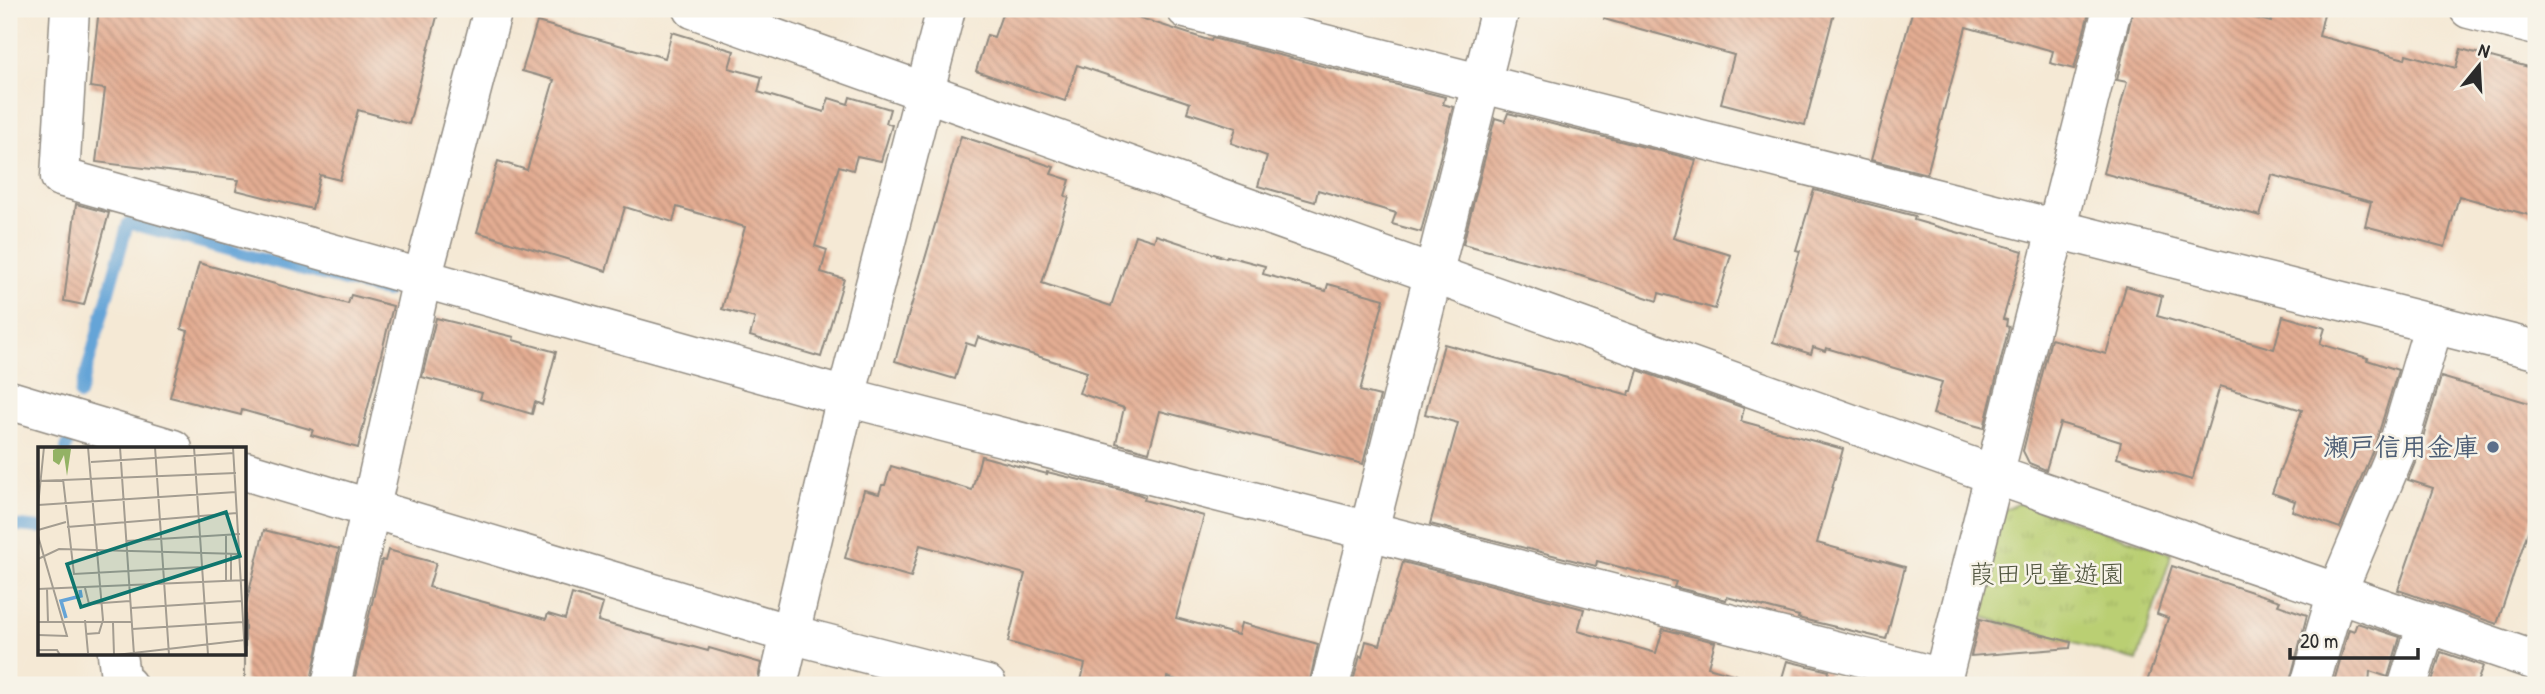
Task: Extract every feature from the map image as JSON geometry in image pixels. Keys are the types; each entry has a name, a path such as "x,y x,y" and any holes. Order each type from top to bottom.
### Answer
{"street":[{"path":"70,9 60,177 846,397 1369,530 1942,682 2112,9"},
{"path":"331,685 422,279 493,9"},
{"path":"693,9 1995,475 2536,661"},
{"path":"778,685 846,397 946,9"},
{"path":"1186,9 2536,350"},
{"path":"1330,685 1500,9"},
{"path":"2469,9 2536,26"},
{"path":"2310,685 2337,592 2396,452 2434,324"},
{"path":"9,400 155,446"},
{"path":"247,472 790,635 987,685"},
{"path":"2408,685 2427,623"},
{"path":"117,656 121,684 127,685"}],"green space":[{"name":"葭田児童遊園","path":"2018,503 2172,553 2137,661 1975,615 2005,509"}],"building":[{"path":"99,9 439,9 409,124 358,110 340,180 320,175 312,209 236,190 239,180 96,162 105,89 90,87"},
{"path":"1004,9 1113,9 1211,41 1212,38 1445,97 1443,104 1453,107 1421,232 1392,224 1396,213 1318,190 1315,202 1258,186 1267,156 1231,143 1236,128 1187,112 1190,103 1077,65 1065,101 976,71 987,35 994,37"},
{"path":"1606,9 1835,9 1805,125 1721,103 1734,55 1604,19"},
{"path":"1913,9 2090,9 2074,69 2050,63 2053,51 1966,27 1927,174 1871,160"},
{"path":"2133,9 2221,9 2271,22 2275,9 2325,9 2319,36 2405,59 2406,54 2456,68 2461,49 2536,69 2536,217 2459,196 2445,247 2365,226 2371,202 2272,175 2260,216 2103,173 2127,82 2117,80"},
{"path":"537,22 665,58 672,32 734,51 729,68 762,77 758,92 824,112 829,98 848,104 850,97 890,109 886,123 892,125 881,161 857,156 853,170 839,166 815,246 827,250 821,272 844,279 821,357 750,336 755,318 722,309 745,227 677,207 673,222 625,207 606,271 477,232 498,161 527,170 554,80 522,71"},
{"path":"1508,113 1696,160 1673,238 1731,255 1715,309 1659,293 1657,301 1585,277 1463,244 1495,118 1505,121"},
{"path":"961,136 1054,167 1051,174 1070,180 1065,196 1069,197 1042,283 1111,306 1135,235 1154,241 1156,235 1226,258 1227,256 1265,266 1263,274 1326,291 1328,284 1384,299 1360,391 1380,396 1363,464 1160,411 1149,452 1116,443 1124,408 1079,393 1087,372 978,337 975,346 966,343 955,379 895,361"},
{"path":"1814,190 1915,216 1914,220 2023,251 2003,319 2007,320 2006,326 2009,327 1984,428 1933,414 1942,382 1826,348 1825,351 1813,347 1811,354 1773,342 1800,251 1796,250"},
{"path":"76,204 109,213 84,305 64,301"},
{"path":"199,263 348,304 351,295 393,306 358,448 311,435 313,430 242,410 241,415 170,397 188,331 181,329"},
{"path":"2126,286 2162,296 2157,316 2274,349 2283,316 2325,328 2320,344 2398,370 2375,445 2340,528 2292,511 2295,501 2272,493 2302,410 2220,386 2192,480 2117,458 2121,442 2060,423 2046,470 2029,463 2023,451 2051,339 2106,354"},
{"path":"436,318 514,337 513,340 556,352 542,405 535,402 532,414 480,399 482,393 422,377"},
{"path":"1444,344 1629,395 1638,370 1744,408 1741,421 1843,449 1817,543 1905,567 1886,639 1798,618 1799,616 1727,597 1726,600 1674,587 1676,582 1597,561 1596,566 1430,524 1458,423 1425,414"},
{"path":"2441,377 2536,405 2536,507 2497,624 2398,590 2433,488 2408,480"},
{"path":"981,456 1138,494 1145,497 1144,500 1204,516 1176,618 1238,635 1241,623 1318,644 1309,685 1192,685 1167,677 1165,685 1080,685 1085,664 1008,642 1025,574 920,545 911,577 845,558 864,490 879,494 891,466 972,490"},
{"path":"264,530 339,549 310,685 263,685 245,681 247,600"},
{"path":"388,550 436,563 429,587 546,619 548,614 565,619 572,594 603,604 598,621 761,663 757,685 353,685 382,560 385,561"},
{"path":"1403,562 1584,609 1578,631 1656,653 1663,629 1715,642 1708,667 1736,675 1734,685 1352,685 1366,641 1380,645"},
{"path":"2172,566 2280,601 2278,605 2307,615 2289,685 2146,685 2168,618 2157,614"},
{"path":"1980,619 2071,642 2070,648 1971,656"},
{"path":"2357,623 2400,637 2388,677 2370,671 2369,685 2333,685 2349,629 2354,631"},
{"path":"2441,652 2483,666 2476,685 2431,685"},
{"path":"1787,661 1829,671 1825,685 1780,685"}],"waterway":[{"path":"80,395 128,223 386,292"},
{"path":"67,447 68,442"},
{"path":"9,525 38,528"}],"place":[{"name":"瀬戸信用金庫","path":"2493,447"}]}
